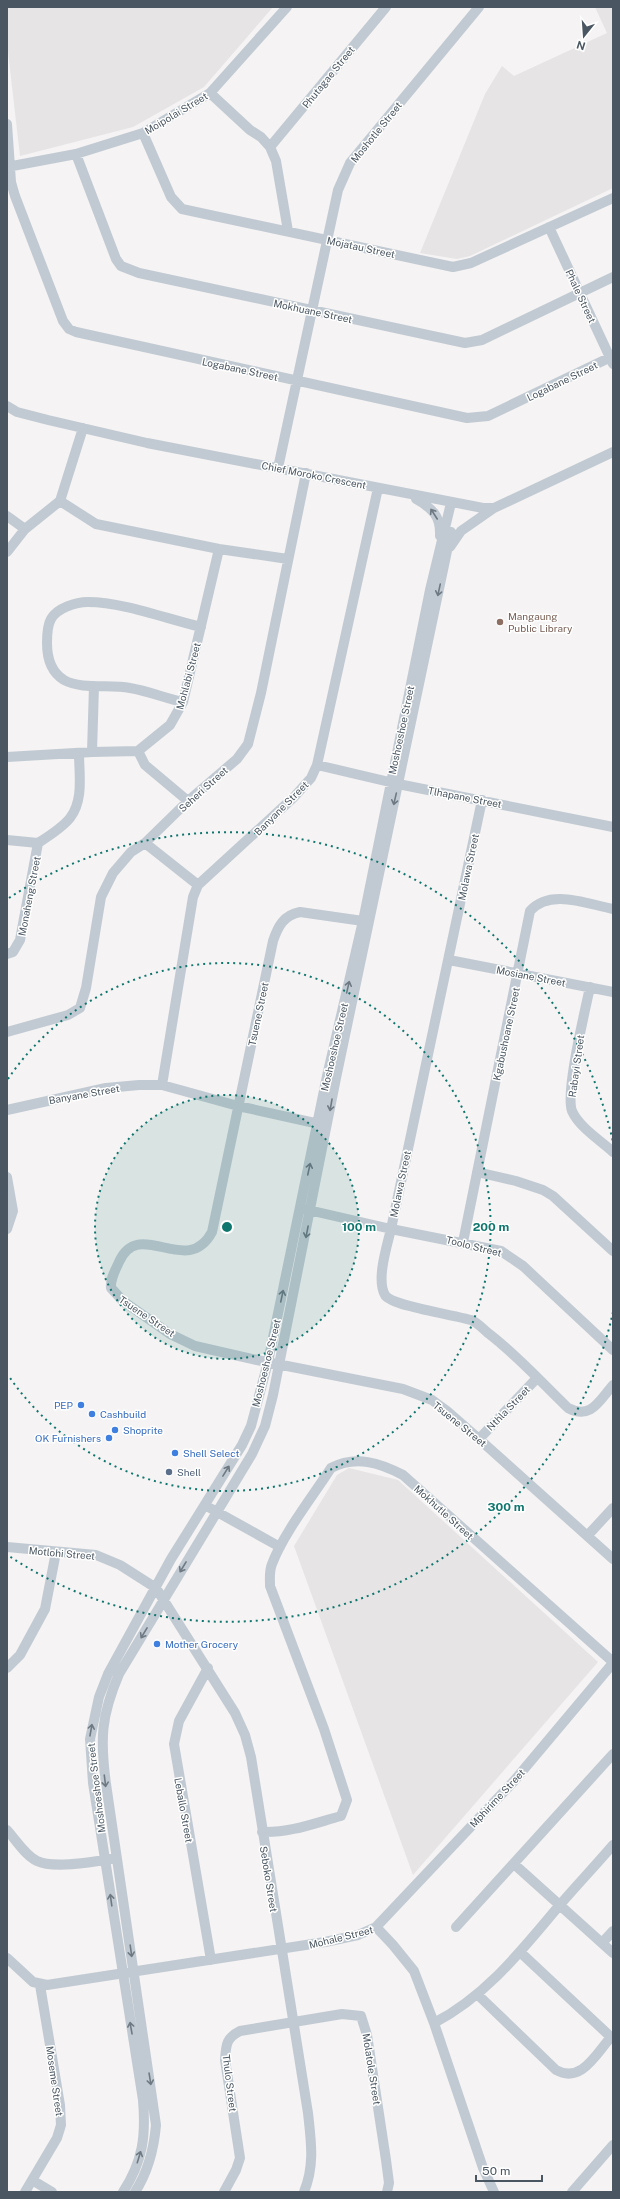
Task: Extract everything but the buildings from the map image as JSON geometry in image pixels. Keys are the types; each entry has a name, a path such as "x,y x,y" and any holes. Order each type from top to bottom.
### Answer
{"street":[{"name":"Moipolai Street","path":"9,167 76,154 143,133 210,93 286,7"},
{"name":"Phutagae Street","path":"270,148 386,7"},
{"name":"Moshotle Street","path":"278,468 298,382 338,190 350,163 479,7"},
{"path":"210,93 246,126 261,137 270,148 276,161 288,231"},
{"name":"Logabane Street","path":"7,124 9,167 15,196 63,321 69,329 87,336 456,416 477,419 488,416 612,359"},
{"name":"Mojatau Street","path":"143,133 170,197 178,207 188,211 328,239 443,265 461,267 613,198"},
{"name":"Mokhuane Street","path":"76,154 111,249 121,266 139,273 313,312 458,342 473,343 613,277"},
{"name":"Phale Street","path":"550,227 612,359"},
{"name":"Chief Moroko Crescent","path":"7,406 17,412 147,443 483,508 494,508 613,452"},
{"path":"7,552 25,529 60,501 83,428"},
{"name":"Seheri Street","path":"7,1032 68,1015 80,1008 86,988 101,897 106,885 119,864 131,852 145,843 188,801 237,758 248,744 261,693 306,473"},
{"name":"Banyane Street","path":"162,1085 193,897 198,885 294,797 311,778 317,765 378,488"},
{"path":"403,493 429,506 436,514 441,527 444,551"},
{"path":"60,501 96,524 218,549 288,559"},
{"name":"Moshoeshoe Street","path":"123,2192 138,2161 144,2142 143,2100 121,1973 91,1765 90,1739 94,1717 108,1674 205,1504 242,1445 250,1426 268,1362 300,1208 323,1125 454,503"},
{"path":"444,551 462,531 494,508"},
{"path":"7,516 25,529"},
{"name":"Mohlabi Street","path":"138,751 170,725 183,702 218,549"},
{"path":"183,702 130,688 94,686 64,680 57,675 50,665 48,653 48,627 51,619 58,611 87,602 112,605 201,627"},
{"path":"92,752 94,686"},
{"path":"7,757 138,751 145,765 188,801"},
{"name":"Monaheng Street","path":"7,954 13,952 20,940 38,843 71,817 77,804 80,791 79,753"},
{"name":"Tlhapane Street","path":"317,765 394,783 613,827"},
{"name":"Moshoeshoe Street","path":"136,2192 146,2172 155,2140 156,2125 103,1764 104,1719 108,1700 119,1674 258,1442 274,1395 311,1210 323,1125 327,1076 394,783"},
{"name":"Molawa Street","path":"482,800 391,1229 382,1273 382,1287 386,1296 396,1303 474,1321 495,1338 568,1408 582,1413 592,1409 613,1385"},
{"path":"7,840 38,843"},
{"path":"145,843 198,885"},
{"name":"Kgabushoane Street","path":"463,1242 530,911 540,902 548,899 564,899 613,910"},
{"name":"Tsuene Street","path":"363,920 300,912 292,913 281,924 273,941 212,1232 202,1245 183,1251 144,1243 129,1246 123,1252 111,1283 114,1293 170,1334 196,1346 420,1394 447,1411 479,1438 613,1559"},
{"name":"Mosiane Street","path":"449,960 613,992"},
{"name":"Rabayi Street","path":"590,987 574,1066 571,1105 573,1112 582,1124 613,1152"},
{"name":"Banyane Street","path":"7,1110 106,1088 162,1085 238,1106 323,1125"},
{"path":"477,1172 543,1190 552,1196 613,1251"},
{"path":"7,1177 13,1211 7,1229"},
{"name":"Toolo Street","path":"300,1208 391,1229 463,1242 501,1251 524,1266 613,1350"},
{"name":"Nthla Street","path":"479,1438 537,1378"},
{"name":"Mokhutle Street","path":"262,1832 274,1832 301,1828 341,1816 347,1800 324,1728 270,1586 271,1565 280,1547 331,1468 354,1460 385,1465 403,1475 613,1662"},
{"path":"205,1504 280,1547"},
{"path":"588,1535 613,1508"},
{"name":"Motlohi Street","path":"7,1547 102,1557 120,1565 156,1588"},
{"path":"7,1668 20,1655 45,1609 56,1552"},
{"name":"Seboko Street","path":"156,1588 208,1668 245,1734 308,2113 312,2154 311,2172 304,2192"},
{"name":"Mphirime Street","path":"376,1927 514,1781 613,1662"},
{"name":"Leballo Street","path":"208,1668 179,1721 174,1744 211,1960"},
{"path":"456,1927 613,1754"},
{"path":"7,1830 27,1853 37,1861 49,1865 118,1858"},
{"path":"434,2023 458,2011 478,1995 520,1952 613,1845"},
{"path":"514,1864 613,1953"},
{"name":"Mohale Street","path":"40,1985 280,1949 358,1935 376,1927 393,1944 414,1971 434,2023 483,2168 494,2192"},
{"path":"602,1943 613,1931"},
{"path":"478,1995 556,2070 565,2075 577,2074 612,2038 520,1952"},
{"path":"7,1958 27,1978 40,1985"},
{"name":"Moseme Street","path":"25,2192 57,2138 61,2125 60,2105 40,1985"},
{"name":"Molatole Street","path":"293,2022 342,2014 361,2016 364,2021 386,2160 389,2183 387,2192"},
{"name":"Thulo Street","path":"224,2192 236,2170 240,2158 225,2060 226,2044 232,2035 240,2030 293,2022"},
{"path":"572,2192 612,2147"},
{"path":"32,2180 52,2192"}],"shaded area":[{"path":"7,7 273,7 204,87 133,127 20,156 7,43"},
{"path":"595,7 613,7 613,188 470,256 457,259 420,253 485,94 502,66 514,76 607,33"},
{"path":"349,1468 398,1480 598,1662 413,1875 294,1546 337,1475"}],"place":[{"name":"Mangaung Public Library","path":"500,622"},
{"name":"PEP","path":"81,1405"},
{"name":"Cashbuild","path":"92,1414"},
{"name":"Shoprite","path":"115,1430"},
{"name":"OK Furnishers","path":"109,1438"},
{"name":"Shell Select","path":"175,1453"},
{"name":"Shell","path":"169,1472"},
{"name":"Mother Grocery","path":"157,1644"}]}
